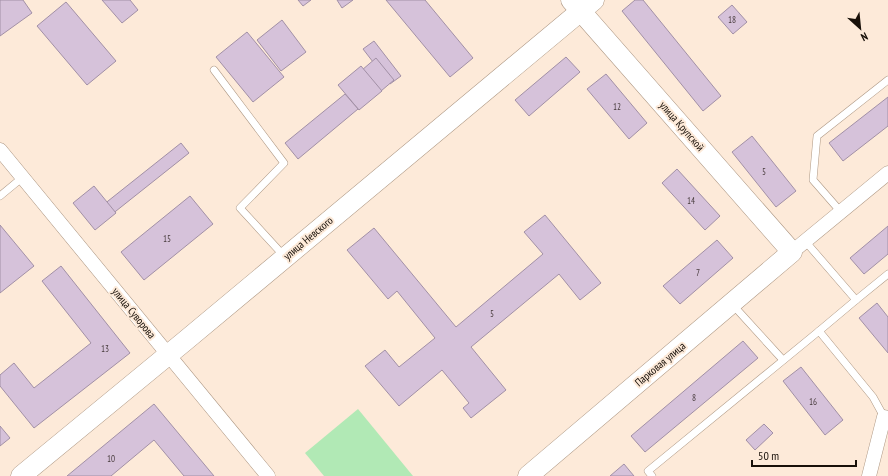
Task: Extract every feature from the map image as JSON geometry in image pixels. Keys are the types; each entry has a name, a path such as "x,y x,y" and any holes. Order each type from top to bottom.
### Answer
{"main road":[{"name":"улица Крупской","path":"582,4 799,247"},
{"name":"улица Невского","path":"21,476 285,258 582,4"},
{"name":"Парковая улица","path":"528,476 799,247"}],"street":[{"name":"улица Суворова","path":"0,150 268,476"},
{"path":"799,247 888,173"},
{"path":"869,476 886,417"}],"lane":[{"path":"214,70 284,162 240,208 285,258"},
{"path":"841,212 813,180 817,136 888,80"},
{"path":"0,196 22,177"},
{"path":"799,247 856,300"},
{"path":"652,476 648,470 888,274"},
{"path":"731,304 783,360"},
{"path":"819,331 873,397 886,417"}],"green space":[{"path":"358,409 413,476 324,476 305,453"}],"building":[{"path":"0,0 23,0 32,13 0,36"},
{"path":"102,0 130,0 138,10 122,23"},
{"path":"298,0 311,0 303,6"},
{"path":"337,0 353,0 342,8"},
{"path":"386,0 425,0 473,58 450,77"},
{"path":"635,0 643,0 721,96 703,111 622,11"},
{"path":"66,2 116,61 87,85 37,26"},
{"path":"732,5 747,22 733,34 718,17"},
{"path":"282,20 306,52 281,71 257,40"},
{"path":"247,32 284,77 253,102 216,57"},
{"path":"374,41 401,76 390,84 363,49"},
{"path":"566,57 580,72 529,116 515,100"},
{"path":"376,58 394,80 381,91 362,70"},
{"path":"361,66 382,91 359,110 338,85"},
{"path":"606,74 647,123 629,139 587,89"},
{"path":"345,94 358,109 298,159 285,143"},
{"path":"888,97 888,126 843,161 829,143"},
{"path":"752,136 796,191 776,207 732,152"},
{"path":"181,143 189,153 111,215 103,205"},
{"path":"677,169 720,216 705,230 662,183"},
{"path":"94,186 116,213 95,230 73,203"},
{"path":"190,196 213,224 144,280 121,252"},
{"path":"545,215 601,283 580,300 559,274 471,347 506,390 471,418 463,408 469,403 442,370 399,406 365,366 385,350 399,367 435,338 397,291 388,299 347,250 374,228 456,327 543,254 524,232"},
{"path":"0,225 34,266 0,293"},
{"path":"888,226 888,254 864,274 850,258"},
{"path":"717,240 733,258 680,304 663,286"},
{"path":"61,266 130,353 34,428 0,386 0,375 14,363 34,388 91,343 42,281"},
{"path":"877,303 888,317 888,353 859,318"},
{"path":"743,341 758,358 645,452 631,436"},
{"path":"801,367 843,420 825,435 783,381"},
{"path":"154,404 214,476 184,476 154,440 111,476 67,476"},
{"path":"764,424 773,433 755,450 746,440"},
{"path":"0,426 10,438 0,446"},
{"path":"624,464 634,476 610,476"}]}
